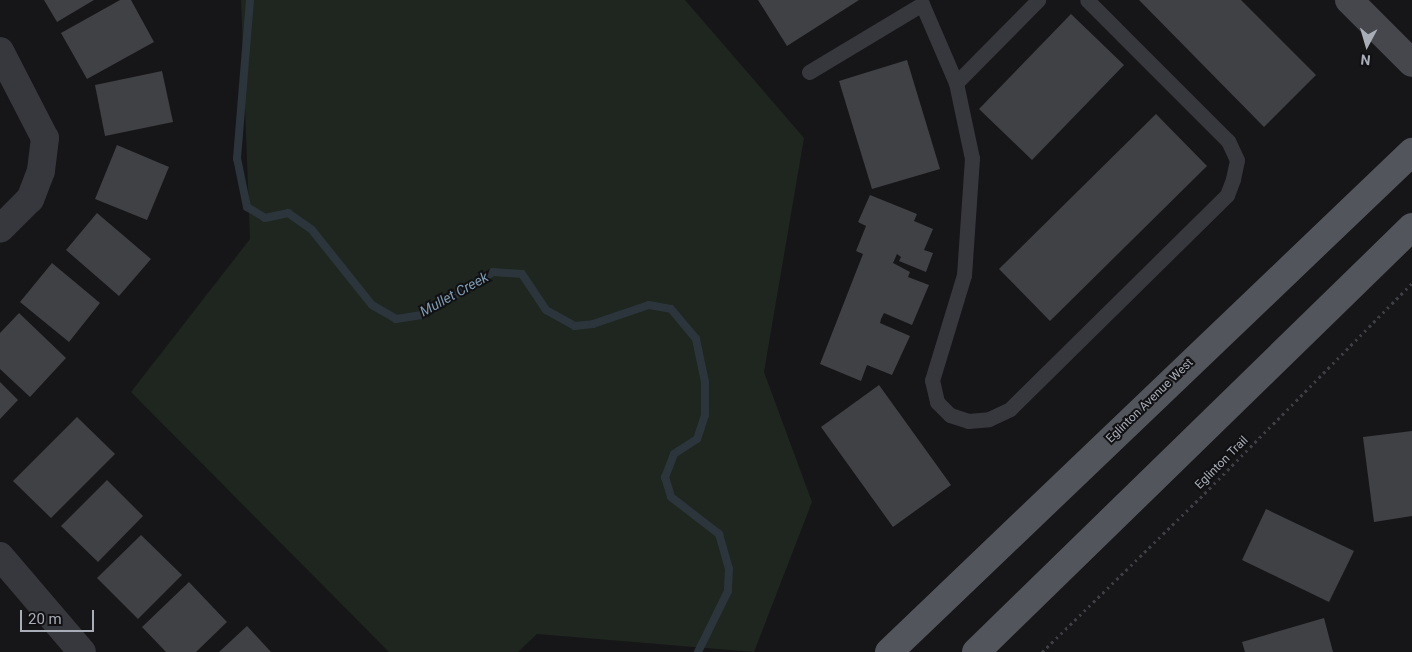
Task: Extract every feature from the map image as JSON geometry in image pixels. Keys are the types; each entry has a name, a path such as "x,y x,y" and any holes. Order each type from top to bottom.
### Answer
{"main road":[{"name":"Eglinton Avenue West","path":"889,652 1412,152"},
{"path":"976,652 1412,227"}],"street":[{"path":"1350,0 1412,63"},
{"path":"0,51 45,138 41,171 30,199 0,229"},
{"path":"0,556 82,652"}],"lane":[{"path":"956,83 1038,0"},
{"path":"809,72 925,2 956,83 972,158 964,276 932,380 937,402 950,415 968,421 989,419 1010,409 1227,196 1234,179 1237,160 1228,140 1087,0"}],"path":[{"name":"Eglinton Trail","path":"1042,652 1200,498 1412,283"}],"shaded area":[{"path":"241,0 685,0 804,138 764,372 812,502 754,652 537,634 518,652 389,652 131,392 250,239"}],"building":[{"path":"44,0 94,0 57,22"},
{"path":"120,0 131,0 154,42 87,79 61,33"},
{"path":"758,0 859,0 787,46"},
{"path":"1139,0 1241,0 1316,75 1264,127"},
{"path":"1071,14 1124,65 1032,160 979,109"},
{"path":"907,60 940,169 872,189 839,81"},
{"path":"162,71 173,122 105,136 95,85"},
{"path":"1156,114 1207,166 1050,321 999,269"},
{"path":"117,145 169,167 147,220 95,199"},
{"path":"870,195 917,214 914,221 933,229 924,250 933,253 926,272 899,261 901,257 897,254 893,263 910,272 908,277 929,285 912,325 884,313 881,319 880,323 910,336 892,375 867,365 861,381 820,364 863,254 856,251 866,226 858,222"},
{"path":"97,213 151,259 119,296 66,250"},
{"path":"52,263 100,303 69,342 20,302"},
{"path":"19,313 66,358 30,397 0,369 0,333"},
{"path":"0,382 18,400 0,419"},
{"path":"879,385 951,485 893,527 821,427"},
{"path":"77,417 115,454 51,518 13,481"},
{"path":"1412,431 1412,516 1374,522 1363,437"},
{"path":"107,480 143,516 98,562 61,526"},
{"path":"1266,509 1354,551 1329,602 1242,560"},
{"path":"141,535 182,575 138,619 97,578"},
{"path":"189,582 227,622 196,652 166,652 142,627"},
{"path":"1324,618 1333,652 1245,652 1242,642"},
{"path":"247,626 271,652 219,652"}],"waterway":[{"name":"Mullet Creek","path":"250,0 237,158 247,207 265,218 288,213 312,230 372,305 396,319 422,315 493,272 522,274 546,310 575,326 593,324 649,305 671,309 696,339 705,382 705,415 697,439 674,454 665,477 671,497 719,534 729,569 728,591 698,652"}]}
